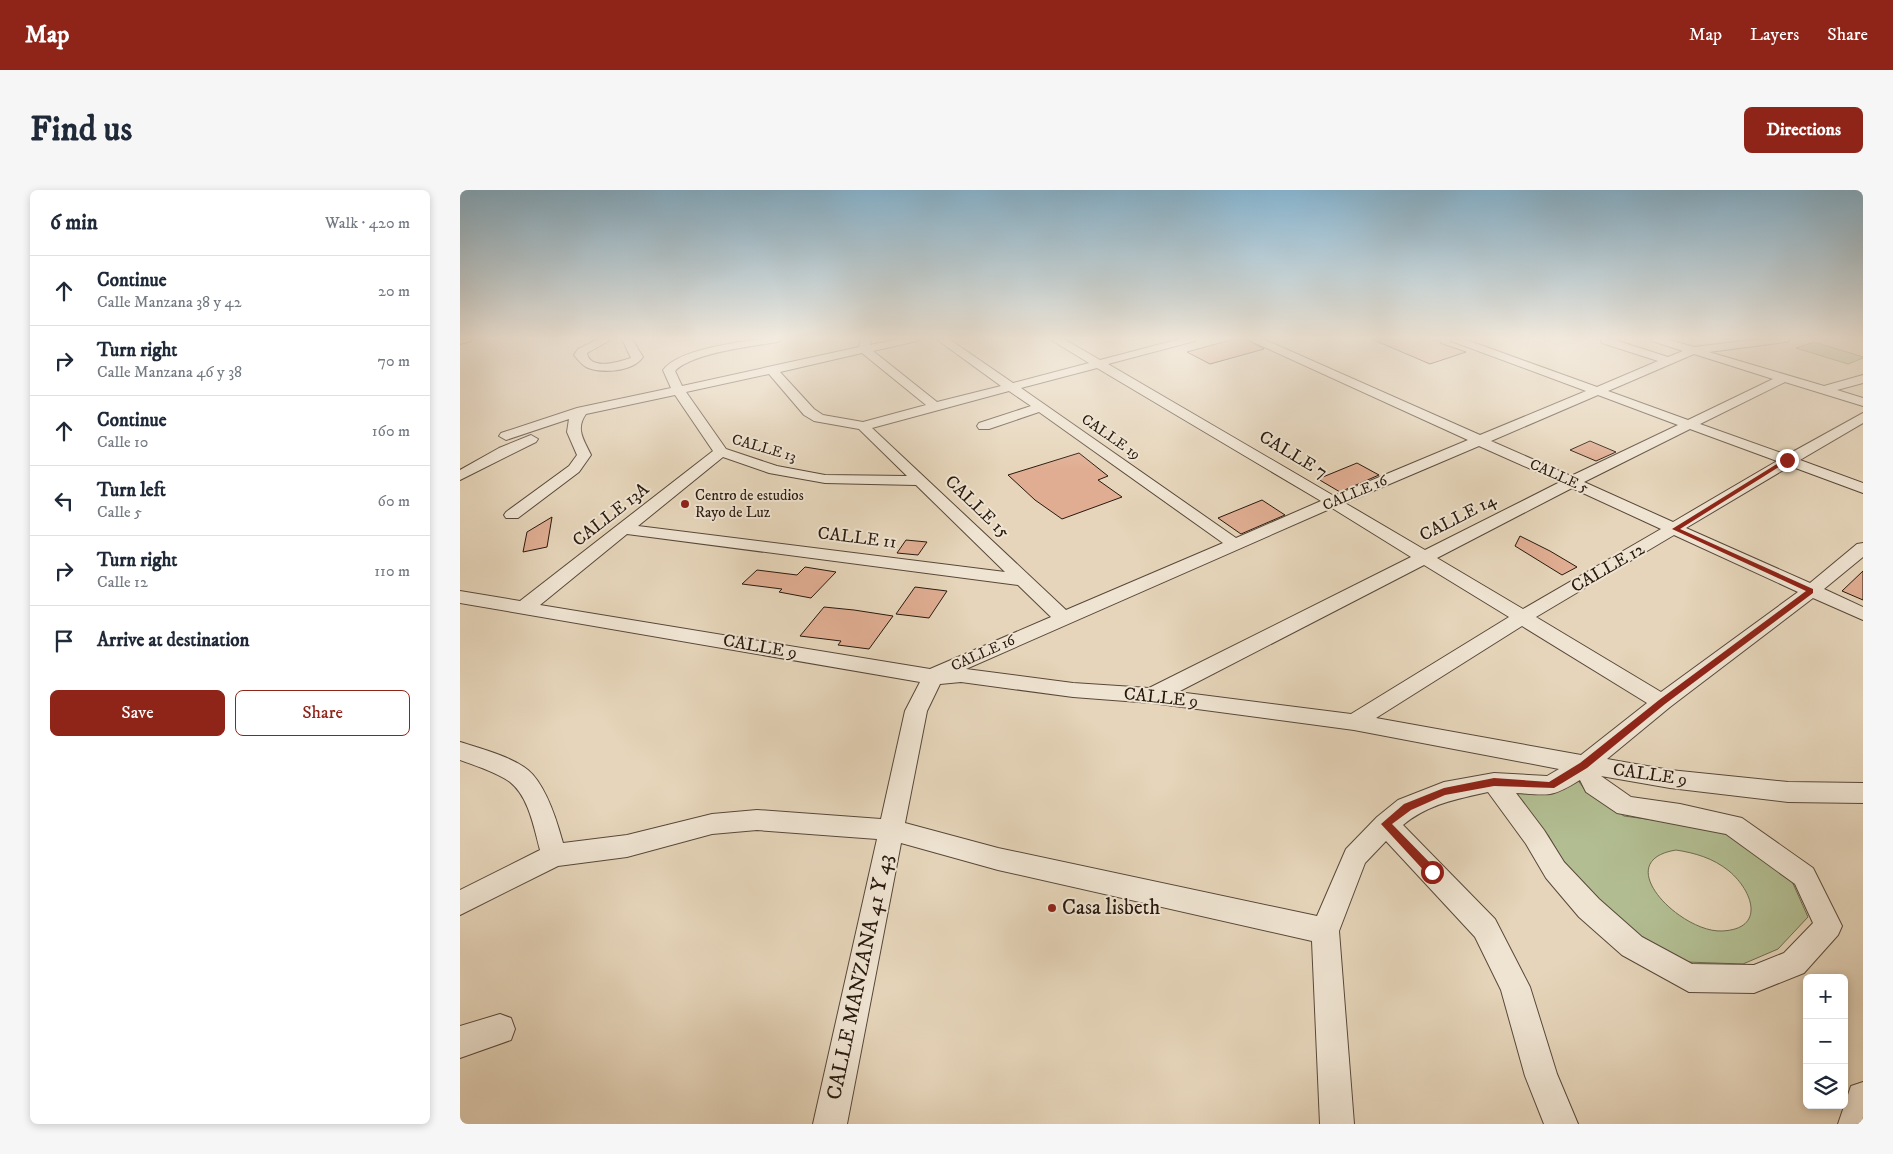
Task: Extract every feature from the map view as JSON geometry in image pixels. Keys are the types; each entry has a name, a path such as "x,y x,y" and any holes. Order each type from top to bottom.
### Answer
{"street":[{"name":"CALLE 13","path":"675,383 721,452 774,470 825,478 922,481"},
{"path":"460,476 509,442 582,411 711,383"},
{"path":"783,383 809,412 819,418 863,426 1025,383"},
{"path":"908,383 934,406"},
{"name":"CALLE 19","path":"1007,383 1236,545"},
{"name":"CALLE 7","path":"1131,383 1333,502 1662,702"},
{"name":"CALLE 5","path":"1353,383 1863,614"},
{"path":"1576,383 1863,488"},
{"name":"CALLE 16","path":"933,677 944,670 1062,618 1619,383"},
{"name":"CALLE 14","path":"1152,696 1572,482 1775,383"},
{"path":"1800,383 1863,402"},
{"path":"1825,390 1851,383"},
{"path":"984,426 1042,408"},
{"path":"512,515 574,469 580,462 584,455 572,429 573,422 582,411"},
{"name":"CALLE 12","path":"1354,722 1521,618 1863,417"},
{"name":"CALLE 15","path":"863,426 1062,618"},
{"path":"509,442 572,429"},
{"name":"CALLE 13A","path":"525,607 721,452"},
{"name":"CALLE 11","path":"626,529 1023,580"},
{"path":"1337,1124 1325,931 1354,857 1386,824 1407,807 1444,792 1494,782 1551,786 1584,765 1662,702 1811,591 1863,548"},
{"name":"CALLE 9","path":"460,598 525,607 933,677 960,675 1073,690 1152,696 1354,722 1670,779 1715,782 1788,792 1859,787"},
{"name":"CALLE MANZANA 41 Y 43","path":"830,1124 916,711 933,677"},
{"path":"460,751 482,758 522,778 541,812 554,855"},
{"path":"1494,782 1535,837 1555,870 1589,908 1632,946 1689,978 1754,979 1794,963 1828,926 1804,876 1733,825 1680,814 1626,806 1594,785 1584,765"},
{"path":"460,903 554,855 627,846 712,824 757,820 891,830 998,859 1325,931"},
{"path":"1386,824 1485,928 1515,986 1541,1076 1561,1124"},
{"path":"460,1042 500,1030"},
{"path":"1855,1124 1863,1098"}],"green space":[{"path":"1577,779 1585,790 1624,816 1683,824 1730,834 1791,879 1808,917 1778,949 1743,964 1686,962 1639,936 1599,902 1567,867 1548,835 1509,791","holes":["1676,850 1704,857 1717,863 1737,879 1749,898 1751,908 1750,916 1745,924 1736,929 1722,931 1705,929 1688,921 1671,909 1658,895 1650,881 1649,868 1657,857"]}],"building":[{"path":"1590,441 1616,452 1596,461 1570,450"},
{"path":"1079,453 1108,476 1098,480 1122,497 1062,519 1035,500 1008,475"},
{"path":"1357,463 1379,475 1340,492 1318,479"},
{"path":"1262,500 1285,515 1241,534 1218,518"},
{"path":"552,517 547,547 523,552 527,532"},
{"path":"1520,536 1577,567 1562,575 1515,546"},
{"path":"906,540 927,542 918,555 897,553"},
{"path":"805,567 836,572 811,598 779,592 782,589 742,584 757,570 797,575"},
{"path":"1863,571 1863,600 1842,591"},
{"path":"915,587 947,591 929,618 896,614"},
{"path":"824,607 893,616 869,649 838,645 841,641 800,636"}],"place":[{"name":"Centro de estudios Rayo de Luz","path":"685,504"},
{"name":"Casa lisbeth","path":"1052,908"}],"route":[{"path":"1432,872 1386,824 1407,807 1444,792 1494,782 1551,786 1584,765 1662,702 1811,591 1675,529 1787,460"}]}
